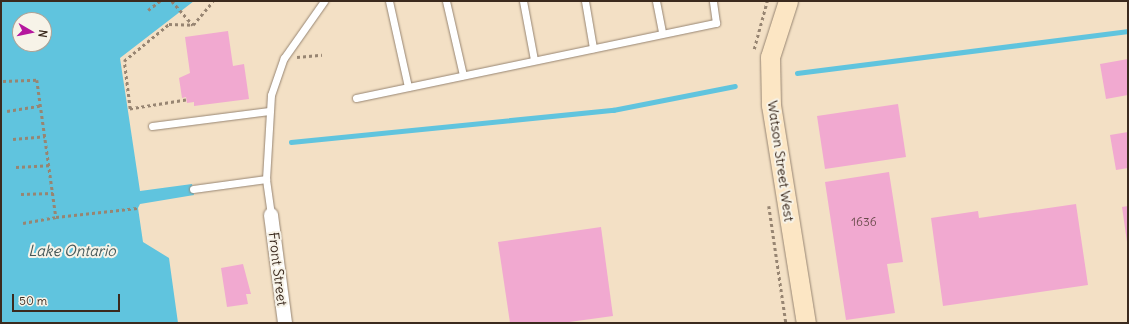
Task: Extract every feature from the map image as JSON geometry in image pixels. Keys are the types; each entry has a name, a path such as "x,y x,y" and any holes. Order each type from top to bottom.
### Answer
{"street":[{"name":"Watson Street West","path":"788,1 770,57 771,105 806,323"},
{"name":"Front Street","path":"271,215 285,323"}],"lane":[{"path":"271,215 266,179 271,95 284,58 324,1"},
{"path":"389,1 408,87"},
{"path":"446,1 463,76"},
{"path":"523,1 534,60"},
{"path":"585,1 593,48"},
{"path":"656,1 662,33"},
{"path":"356,98 662,33 716,23 713,1"},
{"path":"152,126 270,111"},
{"path":"193,189 266,179"}],"path":[{"path":"148,10 160,1"},
{"path":"172,1 193,25"},
{"path":"193,25 213,1"},
{"path":"186,100 130,109 124,61 169,24 193,25"},
{"path":"284,58 322,55"},
{"path":"3,81 37,80 56,217"},
{"path":"6,111 40,106"},
{"path":"13,139 45,136"},
{"path":"16,167 49,165"},
{"path":"21,194 53,193"},
{"path":"23,223 56,217 138,208"}],"water":[{"name":"Lake Ontario","path":"1,1 194,1 120,58 140,191 192,184 194,195 140,204 138,208 143,242 169,258 178,323 1,323"}],"building":[{"path":"228,31 233,66 244,64 249,99 194,106 194,102 187,103 186,97 182,98 179,78 190,73 185,37"},
{"path":"1128,59 1128,95 1106,99 1100,64"},
{"path":"898,104 906,157 825,169 817,116"},
{"path":"1128,132 1128,168 1116,170 1110,135"},
{"path":"889,172 903,262 887,264 895,313 846,320 825,182"},
{"path":"1076,204 1088,285 943,306 931,218 978,211 979,218"},
{"path":"1128,206 1128,242 1127,242 1122,207"},
{"path":"601,227 613,316 562,323 510,323 498,242"},
{"path":"243,264 251,294 246,294 248,304 227,307 221,268"}],"waterway":[{"path":"797,73 1128,31"},
{"path":"291,142 613,110 735,86"}]}
